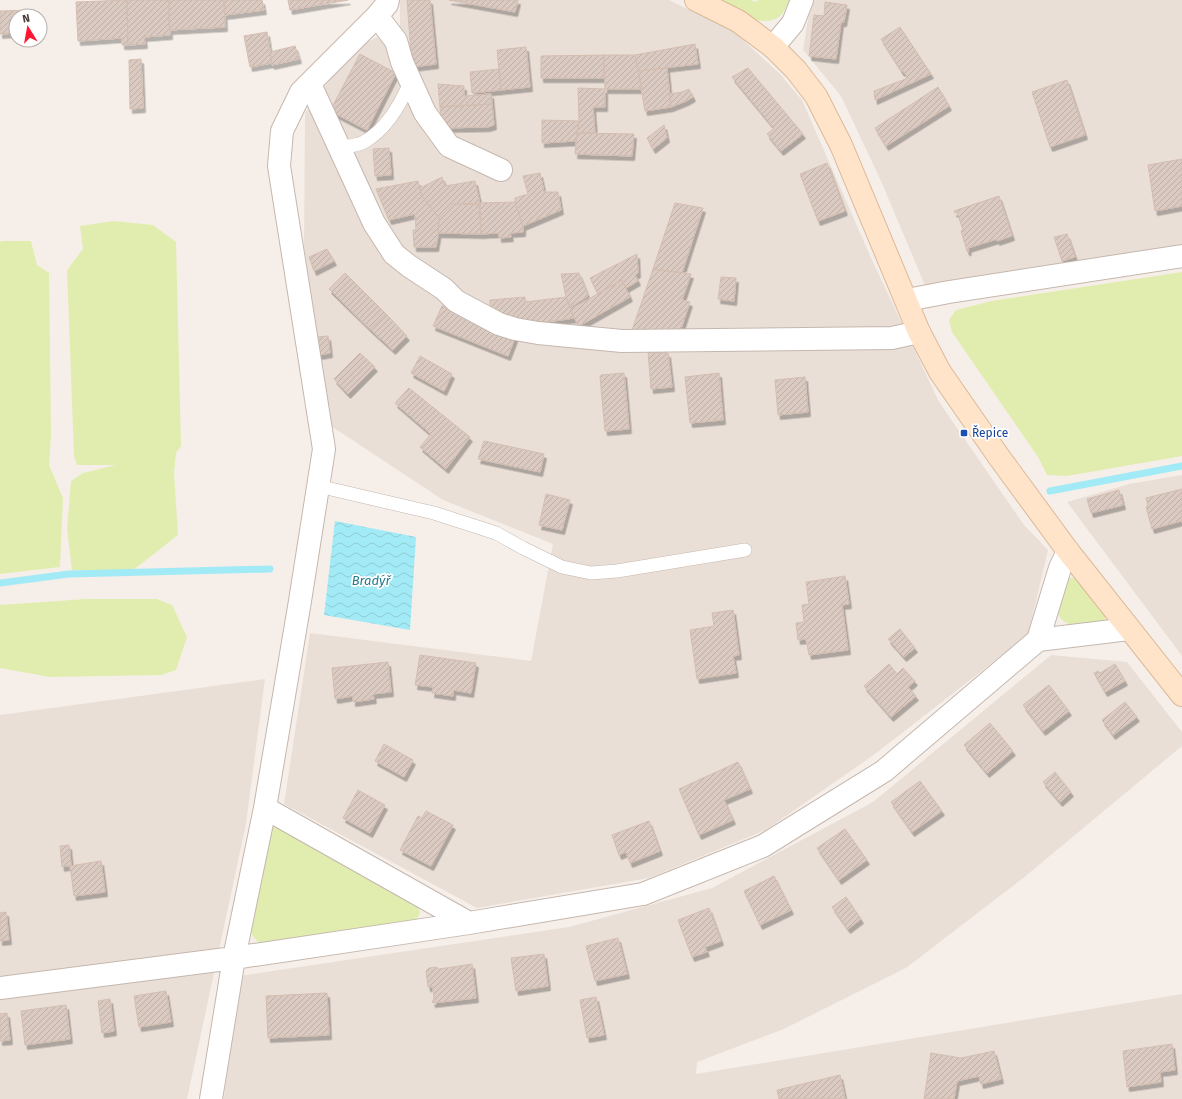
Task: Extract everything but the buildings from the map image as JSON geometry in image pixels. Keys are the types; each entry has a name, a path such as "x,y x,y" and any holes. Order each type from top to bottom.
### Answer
{"street":[{"path":"696,0 738,21 774,47 796,70 816,96 841,145 907,300 919,332 940,372 1068,551 1182,695"},
{"path":"774,47 793,23 802,0"},
{"path":"211,1099 234,958 265,808 324,449 279,166 282,131 301,92 382,8 396,41 402,62 425,113 449,146 501,170"},
{"path":"310,84 374,223 394,254 409,266 444,289 456,300 499,324 538,333 622,341 892,338 919,332"},
{"path":"907,300 949,292 1182,256"},
{"path":"0,988 234,958 469,923 643,894 763,846 884,771 1038,640 1060,568 1068,551"},
{"path":"1038,640 1129,629"},
{"path":"265,808 469,923"}],"lane":[{"path":"339,148 363,143 382,127 401,102 411,80"},
{"path":"318,486 434,513 496,533 562,567 591,573 616,571 745,550"}],"shaded area":[{"path":"400,0 669,0 733,31 779,73 802,100 872,260 939,402 1024,525 1048,550 1028,635 875,754 766,830 649,878 477,908 284,804 310,633 531,661 553,544 443,500 331,426 320,368 304,247 305,113 353,49 400,26"},
{"path":"811,0 1182,0 1182,248 926,288 881,181 841,96 803,50"},
{"path":"1182,475 1182,656 1067,502 1129,484"},
{"path":"1051,655 1127,662 1182,732 1182,746 1022,879 906,968 784,1029 697,1062 696,1074 1182,994 1182,1099 224,1099 239,976 569,927 712,888 873,802"},
{"path":"265,679 246,824 187,1099 0,1099 0,715"}],"green space":[{"path":"719,0 750,0 756,2 758,0 790,0 780,16 772,20 764,21 748,17"},
{"path":"113,221 153,225 176,242 181,446 176,453 174,473 178,535 132,571 72,570 67,529 71,481 83,473 116,465 77,465 74,456 67,270 83,249 80,226"},
{"path":"31,241 37,265 49,273 51,435 49,465 63,498 60,567 0,574 0,242"},
{"path":"1182,272 1182,456 1067,476 1047,475 1038,457 952,332 949,320 956,310 991,301"},
{"path":"1076,578 1105,615 1104,622 1076,625 1064,621 1060,617 1057,610 1065,579"},
{"path":"86,599 157,599 172,605 187,637 176,670 161,675 50,677 0,668 0,605"},
{"path":"276,823 416,902 420,912 417,919 412,923 262,945 251,933 250,927 272,826"}],"water":[{"name":"Bradýř","path":"335,521 416,537 410,630 324,615"}],"waterway":[{"path":"1050,491 1182,466"},
{"path":"0,583 69,574 270,569"}],"place":[{"name":"Řepice","path":"964,433"}]}
